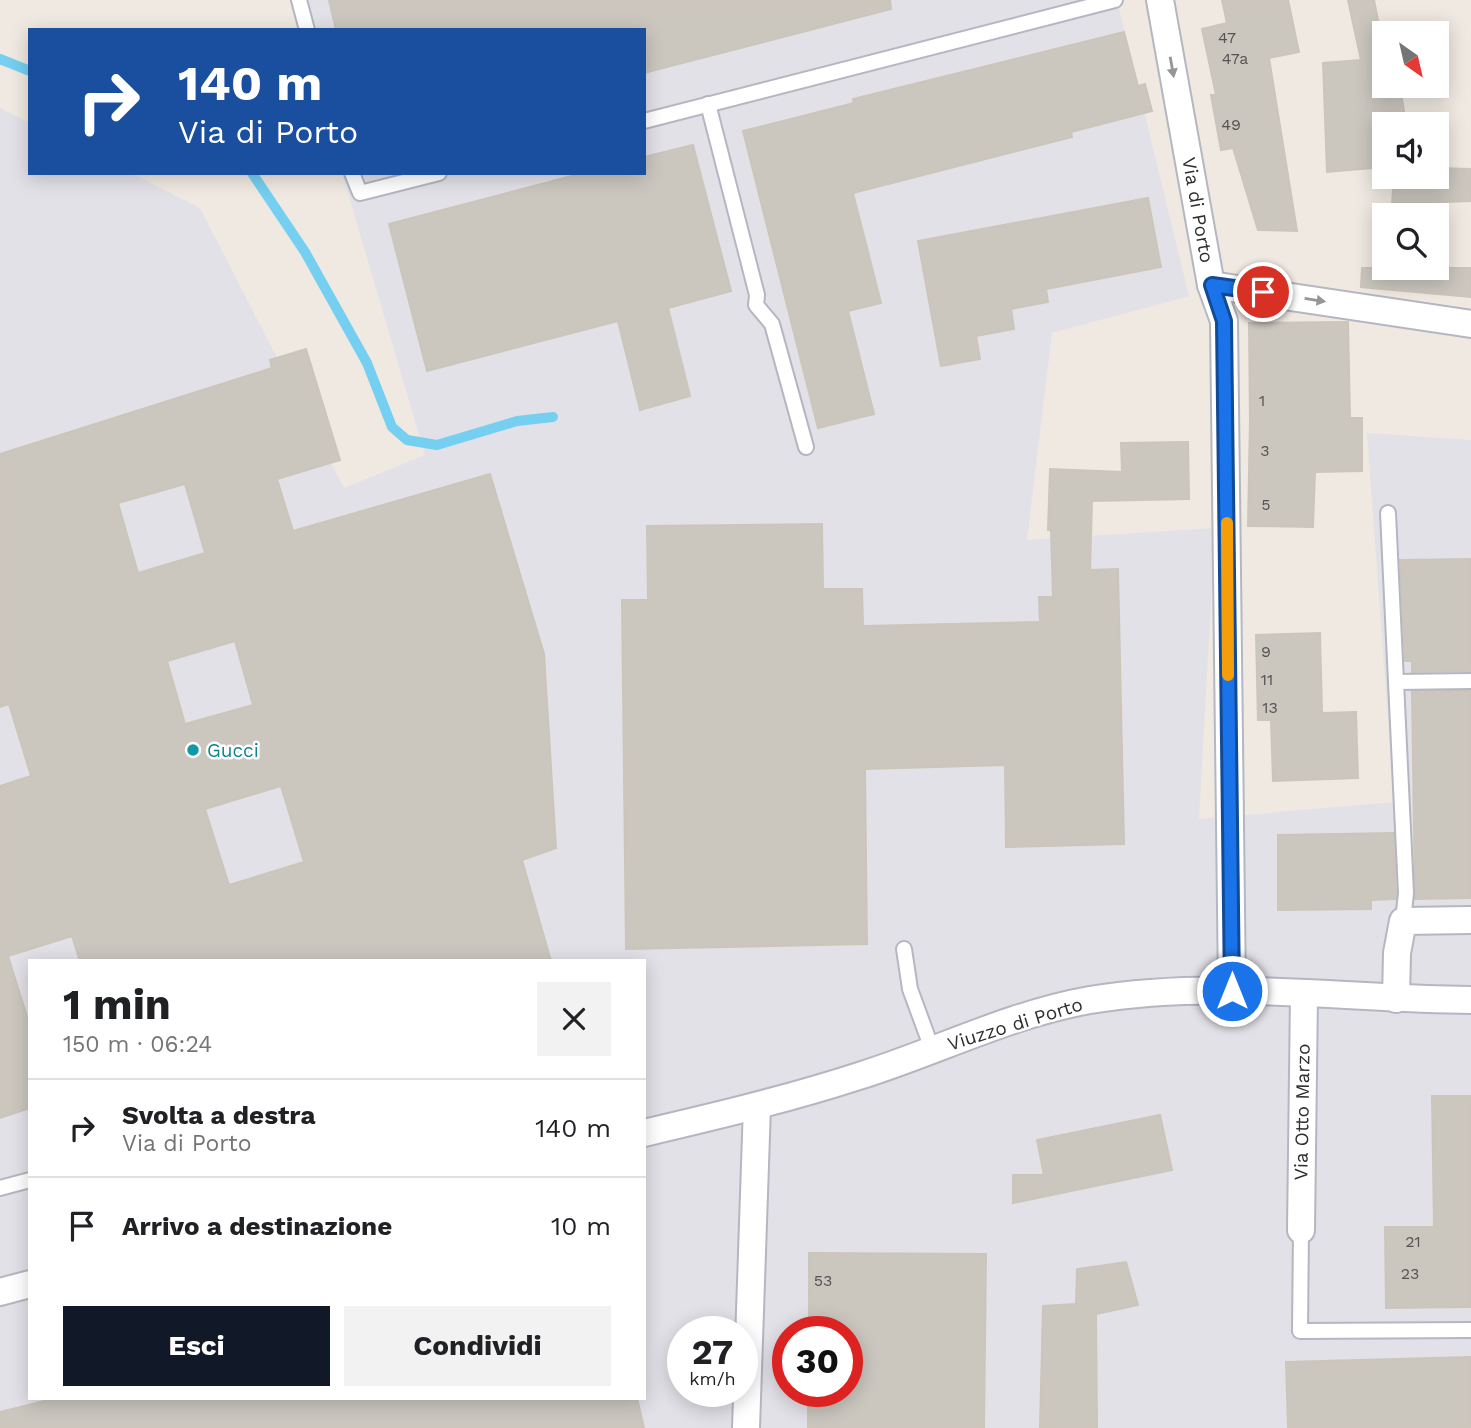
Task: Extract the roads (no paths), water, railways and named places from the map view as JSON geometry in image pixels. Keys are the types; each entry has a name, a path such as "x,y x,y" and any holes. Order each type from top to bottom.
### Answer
{"street":[{"name":"Via di Porto","path":"1160,0 1212,285 1471,324"},
{"path":"1212,285 1224,321 1232,991 1471,1000"},
{"path":"1396,999 1397,953 1403,921 1471,920"},
{"name":"Viuzzo di Porto","path":"646,1133 757,1106 861,1076 932,1049 1069,1004 1117,996 1232,991"},
{"name":"Via Otto Marzo","path":"1301,1230 1304,994"},
{"path":"746,1428 757,1106"},
{"path":"0,1292 28,1285"}],"lane":[{"path":"299,0 306,28"},
{"path":"646,120 1115,0"},
{"path":"708,104 757,295 755,305 772,324 806,447"},
{"path":"353,175 360,193 431,175"},
{"path":"1388,513 1406,893 1403,921"},
{"path":"1396,682 1471,681"},
{"path":"904,949 910,989 932,1049"},
{"path":"0,1188 28,1181"},
{"path":"1301,1230 1300,1331 1471,1330"}],"waterway":[{"path":"0,59 28,70"},
{"path":"253,175 305,252 367,363 392,427 407,440 437,445 517,421 553,417"}],"place":[{"name":"Gucci","path":"193,750"}]}
